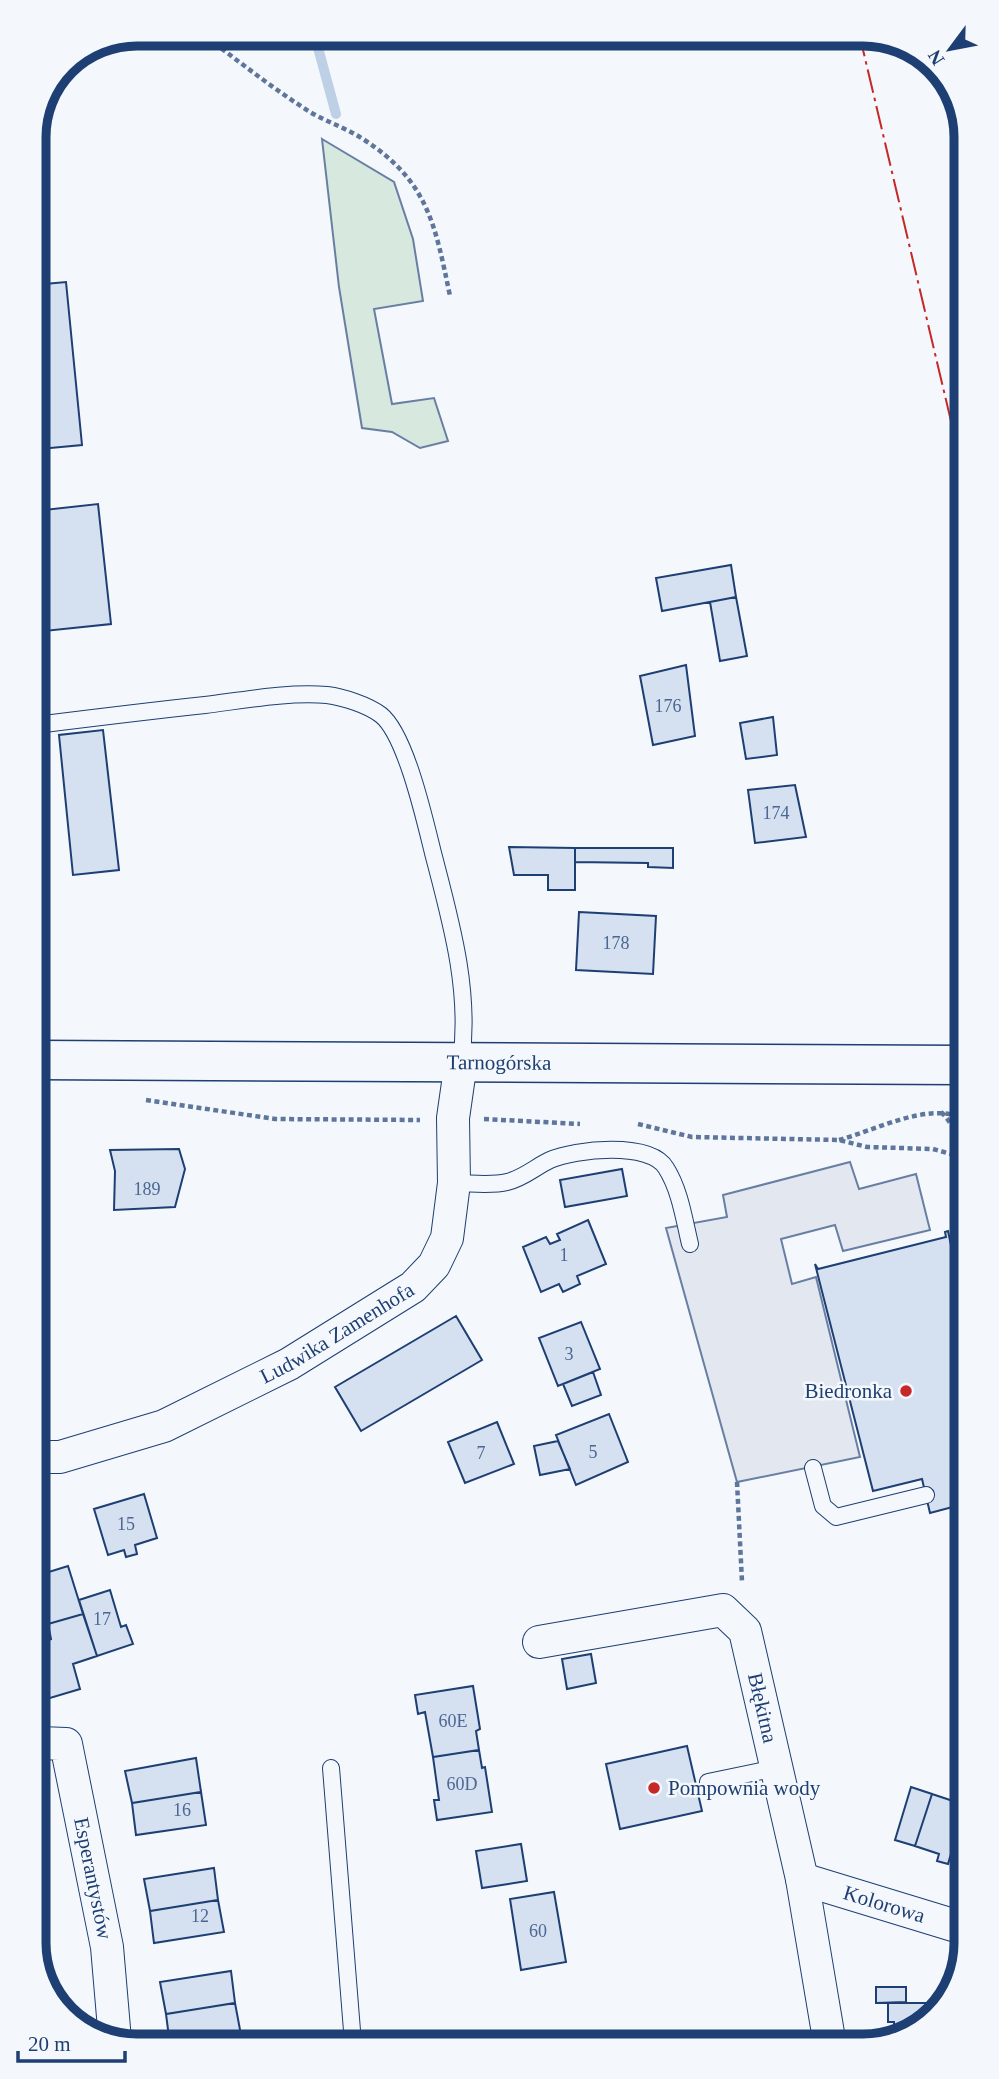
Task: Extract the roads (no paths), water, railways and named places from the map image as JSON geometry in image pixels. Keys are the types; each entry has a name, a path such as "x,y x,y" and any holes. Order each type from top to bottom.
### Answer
{"main road":[{"name":"Tarnogórska","path":"46,1060 954,1065"}],"street":[{"name":"Ludwika Zamenhofa","path":"46,1457 60,1457 164,1426 289,1364 413,1287 434,1265 447,1238 454,1184 453,1118 461,1062"},
{"name":"Błękitna","path":"540,1642 723,1610 745,1631 802,1879 828,2034"},
{"name":"Esperantystów","path":"46,1743 66,1744 107,1947 114,2031"},
{"name":"Kolorowa","path":"802,1879 954,1925"}],"lane":[{"path":"46,724 263,698 328,695 382,715 397,735 418,797 448,913 461,972 465,1031 461,1062"},
{"path":"454,1184 505,1182 526,1176 549,1160 572,1153 637,1150 655,1156 665,1166 676,1190 690,1244"},
{"path":"813,1468 823,1506 836,1517 926,1495"},
{"path":"331,1768 352,2033"},
{"path":"708,1782 776,1768"}],"waterway":[{"path":"318,46 336,114"}],"place":[{"name":"Biedronka","path":"906,1391"},
{"name":"Pompownia wody","path":"654,1788"}]}
